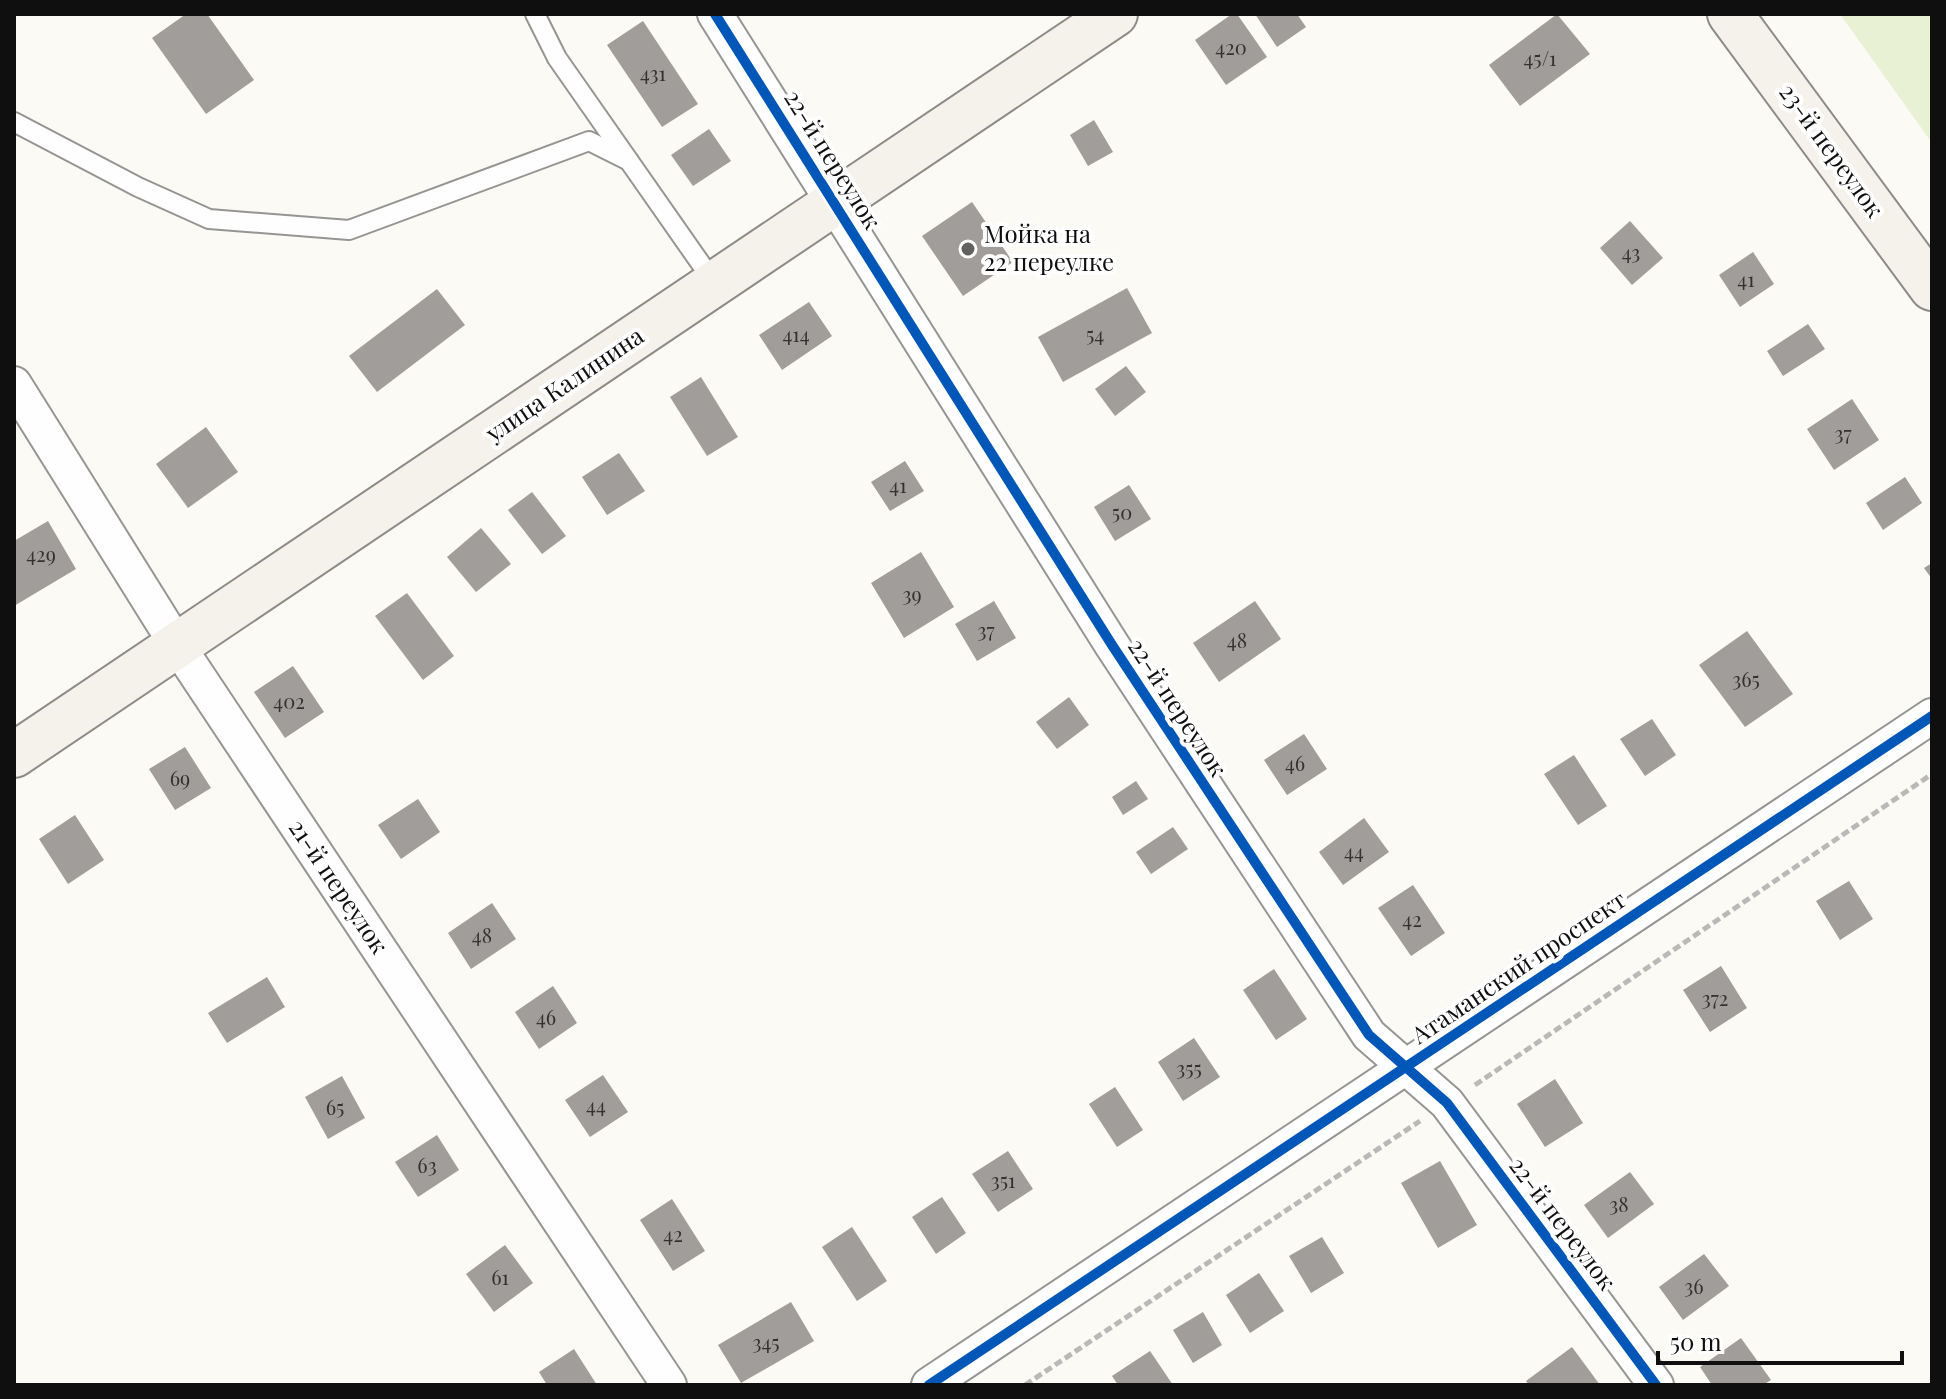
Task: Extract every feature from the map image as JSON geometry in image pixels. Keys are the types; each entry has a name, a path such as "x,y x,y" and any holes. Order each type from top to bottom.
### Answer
{"main road":[{"name":"улица Калинина","path":"14,755 1115,14"},
{"name":"23-й переулок","path":"1730,14 1932,288"}],"street":[{"name":"22-й переулок","path":"715,14 1112,645 1369,1035 1447,1103 1656,1385"},
{"name":"21-й переулок","path":"14,384 177,645 669,1385"},
{"name":"Атаманский проспект","path":"929,1385 1932,716"}],"lane":[{"path":"535,14 557,58 715,284"},
{"path":"14,122 138,187 209,219 349,230 589,141 629,161"}],"path":[{"path":"1025,1385 1932,774"}],"green space":[{"path":"1840,14 1932,14 1932,143"}],"building":[{"path":"186,14 207,14 254,80 206,114 152,38"},
{"path":"1232,14 1237,14 1267,57 1226,85 1195,40"},
{"path":"1255,14 1297,14 1306,27 1277,47"},
{"path":"1557,14 1590,54 1520,106 1489,65"},
{"path":"643,21 698,104 662,127 607,45"},
{"path":"1094,120 1113,152 1088,166 1070,135"},
{"path":"709,129 731,161 693,186 671,155"},
{"name":"Мойка на 22 переулке","path":"972,202 1013,262 963,296 922,236"},
{"path":"1630,221 1663,258 1632,285 1600,248"},
{"path":"1753,252 1774,284 1740,307 1719,275"},
{"path":"1127,288 1152,333 1063,382 1038,337"},
{"path":"437,289 465,325 377,392 349,356"},
{"path":"809,302 832,336 782,370 759,335"},
{"path":"1808,324 1825,349 1783,376 1767,351"},
{"path":"1126,366 1146,392 1115,416 1095,389"},
{"path":"701,377 738,437 707,456 670,397"},
{"path":"1852,399 1879,440 1834,470 1807,429"},
{"path":"206,427 238,472 188,508 156,464"},
{"path":"619,453 645,491 607,515 582,477"},
{"path":"905,461 924,491 890,511 871,482"},
{"path":"1905,477 1922,503 1883,530 1866,503"},
{"path":"1129,485 1151,519 1115,541 1094,507"},
{"path":"532,492 566,536 542,554 508,510"},
{"path":"48,521 76,569 14,606 14,541"},
{"path":"481,528 511,564 476,592 447,557"},
{"path":"921,552 954,607 904,638 871,583"},
{"path":"1932,563 1932,579 1924,568"},
{"path":"407,593 454,656 423,680 375,616"},
{"path":"994,601 1016,638 977,661 955,624"},
{"path":"1255,601 1281,639 1219,682 1193,643"},
{"path":"1747,631 1793,694 1745,727 1699,665"},
{"path":"293,666 324,712 285,738 254,692"},
{"path":"1069,697 1089,725 1057,749 1036,722"},
{"path":"1652,719 1676,755 1645,776 1620,739"},
{"path":"1304,734 1327,769 1287,795 1264,760"},
{"path":"185,747 211,788 175,810 149,769"},
{"path":"1574,755 1607,806 1578,825 1544,774"},
{"path":"1136,781 1148,799 1123,815 1112,797"},
{"path":"418,799 440,832 401,859 378,825"},
{"path":"75,815 104,860 68,884 39,839"},
{"path":"1364,818 1389,852 1343,885 1319,852"},
{"path":"1173,827 1188,849 1151,874 1136,852"},
{"path":"1849,881 1873,919 1840,940 1816,901"},
{"path":"1413,885 1445,933 1411,956 1378,908"},
{"path":"492,903 516,939 471,969 448,933"},
{"path":"1721,966 1747,1008 1710,1032 1683,990"},
{"path":"1274,969 1307,1019 1276,1040 1243,990"},
{"path":"267,977 285,1007 227,1043 208,1013"},
{"path":"553,986 577,1023 539,1049 515,1012"},
{"path":"1194,1038 1220,1077 1183,1101 1158,1062"},
{"path":"603,1075 628,1112 590,1137 565,1100"},
{"path":"342,1076 365,1118 328,1139 305,1097"},
{"path":"1555,1079 1583,1123 1545,1147 1517,1104"},
{"path":"1115,1087 1143,1130 1117,1147 1089,1104"},
{"path":"437,1135 459,1170 418,1197 395,1162"},
{"path":"1008,1151 1033,1189 998,1212 972,1174"},
{"path":"1440,1161 1477,1225 1438,1248 1401,1183"},
{"path":"1630,1172 1654,1204 1608,1238 1584,1205"},
{"path":"942,1197 966,1233 936,1254 912,1217"},
{"path":"672,1199 705,1251 673,1271 640,1220"},
{"path":"852,1227 887,1281 857,1301 822,1247"},
{"path":"1322,1237 1344,1273 1311,1293 1289,1256"},
{"path":"505,1245 533,1283 494,1312 466,1274"},
{"path":"1704,1254 1729,1286 1683,1320 1659,1287"},
{"path":"1259,1273 1284,1311 1250,1333 1226,1295"},
{"path":"791,1302 814,1341 741,1383 718,1345"},
{"path":"1203,1312 1222,1345 1193,1363 1173,1330"},
{"path":"1741,1338 1771,1380 1763,1385 1712,1385 1700,1367"},
{"path":"1572,1347 1600,1385 1529,1385 1526,1381"},
{"path":"574,1349 597,1385 547,1385 539,1372"},
{"path":"1150,1351 1173,1385 1118,1385 1112,1376"}],"cycle path":[{"path":"715,14 1112,645 1369,1035 1447,1103 1656,1385"},
{"path":"929,1385 1932,716"}],"place":[{"name":"Мойка на 22 переулке","path":"968,249"}]}
